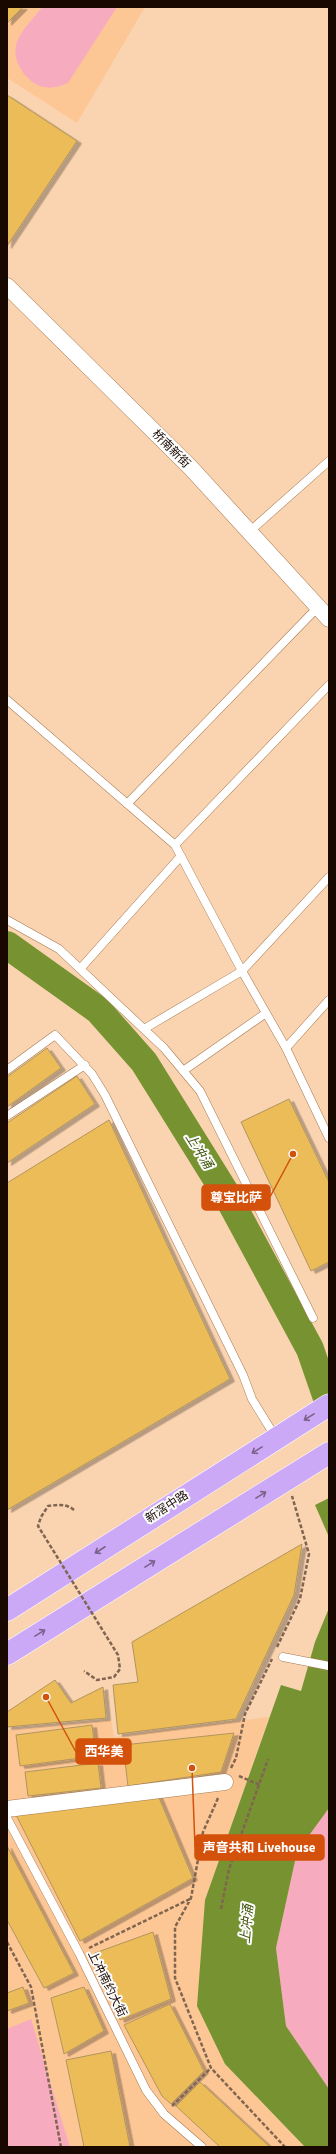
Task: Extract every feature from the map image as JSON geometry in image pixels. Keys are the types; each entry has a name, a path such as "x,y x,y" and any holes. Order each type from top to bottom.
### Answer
{"highway":[{"name":"新滘中路","path":"7,1610 329,1405"},
{"path":"7,1654 329,1453"}],"street":[{"name":"桥南新街","path":"7,286 185,463 329,619"},
{"path":"7,1809 227,1777"}],"lane":[{"path":"250,532 329,460"},
{"path":"127,804 318,607"},
{"path":"174,844 329,685"},
{"path":"7,700 174,844 242,971 286,1048 326,1124 329,1138"},
{"path":"80,969 181,856"},
{"path":"144,1029 242,971 329,877"},
{"path":"7,920 59,949 144,1029 200,1091 313,1318"},
{"path":"286,1048 329,1000"},
{"path":"183,1071 266,1013"},
{"path":"7,1070 56,1035 84,1065 105,1095 243,1375 252,1399 283,1433"},
{"path":"7,1116 84,1065"},
{"path":"286,1658 329,1666"},
{"name":"上冲南约大街","path":"7,1818 79,1953 146,2090 164,2114 202,2147"}],"path":[{"path":"276,1650 300,1599 309,1554 287,1479"},
{"path":"74,1510 60,1504 48,1506 41,1517 38,1526 118,1655 120,1669 114,1677 97,1680 84,1671"},
{"path":"273,1657 245,1714 236,1758 203,1832 191,1898 175,1927 175,1978 211,2068 285,2147"},
{"path":"221,1909 229,1869 268,1759"},
{"path":"227,1777 260,1785"},
{"path":"79,1953 191,1898"},
{"path":"7,1942 31,1987 61,2147"},
{"path":"164,2114 211,2068"}],"shaded area":[{"path":"7,7 145,7 77,123 7,78"},
{"path":"42,7 117,7 68,83 47,88 38,85 26,76 18,63 15,49 19,38"},
{"path":"269,1717 205,1900 225,2064 305,2147 7,2147 7,1730 111,1720 114,1737"},
{"path":"329,1808 329,2089 286,2026 276,1948 297,1852"},
{"path":"31,2019 70,2147 7,2147 7,2029"}],"water":[{"path":"329,1498 329,1537 315,1505"},
{"path":"329,1608 329,1808 297,1852 276,1948 286,2026 329,2089 329,2147 305,2147 225,2064 197,2006 205,1900 281,1685 301,1691 315,1642"}],"building":[{"path":"7,7 23,7 7,23"},
{"path":"7,95 77,141 7,246"},
{"path":"47,1048 61,1068 7,1107 7,1077"},
{"path":"77,1076 95,1104 7,1163 7,1123"},
{"path":"289,1099 329,1182 329,1262 311,1271 241,1122"},
{"path":"109,1120 230,1379 7,1510 7,1183"},
{"path":"302,1544 294,1595 236,1719 118,1734 113,1685 138,1682 132,1642"},
{"path":"55,1680 71,1703 103,1687 106,1718 7,1727 7,1712"},
{"path":"92,1725 96,1756 20,1766 16,1735"},
{"path":"234,1733 221,1772 128,1786 123,1745"},
{"path":"98,1763 101,1788 28,1796 25,1772"},
{"path":"157,1793 193,1878 80,1941 16,1815"},
{"path":"7,1846 74,1973 44,1988 7,1920"},
{"path":"153,1932 171,1999 120,2020 95,1953"},
{"path":"23,1987 29,2003 7,2011 7,1993"},
{"path":"84,1987 104,2031 64,2054 51,1998"},
{"path":"170,2004 204,2071 171,2104 162,2096 124,2025"},
{"path":"111,2051 130,2147 84,2147 66,2060"},
{"path":"200,2082 270,2147 220,2147 176,2106"}],"waterway":[{"name":"上冲涌","path":"7,945 98,1010 144,1062 228,1197 310,1349 329,1404"}],"place":[{"name":"尊宝比萨","path":"293,1154"},
{"name":"西华美","path":"46,1697"},
{"name":"声音共和 Livehouse","path":"192,1768"}]}
